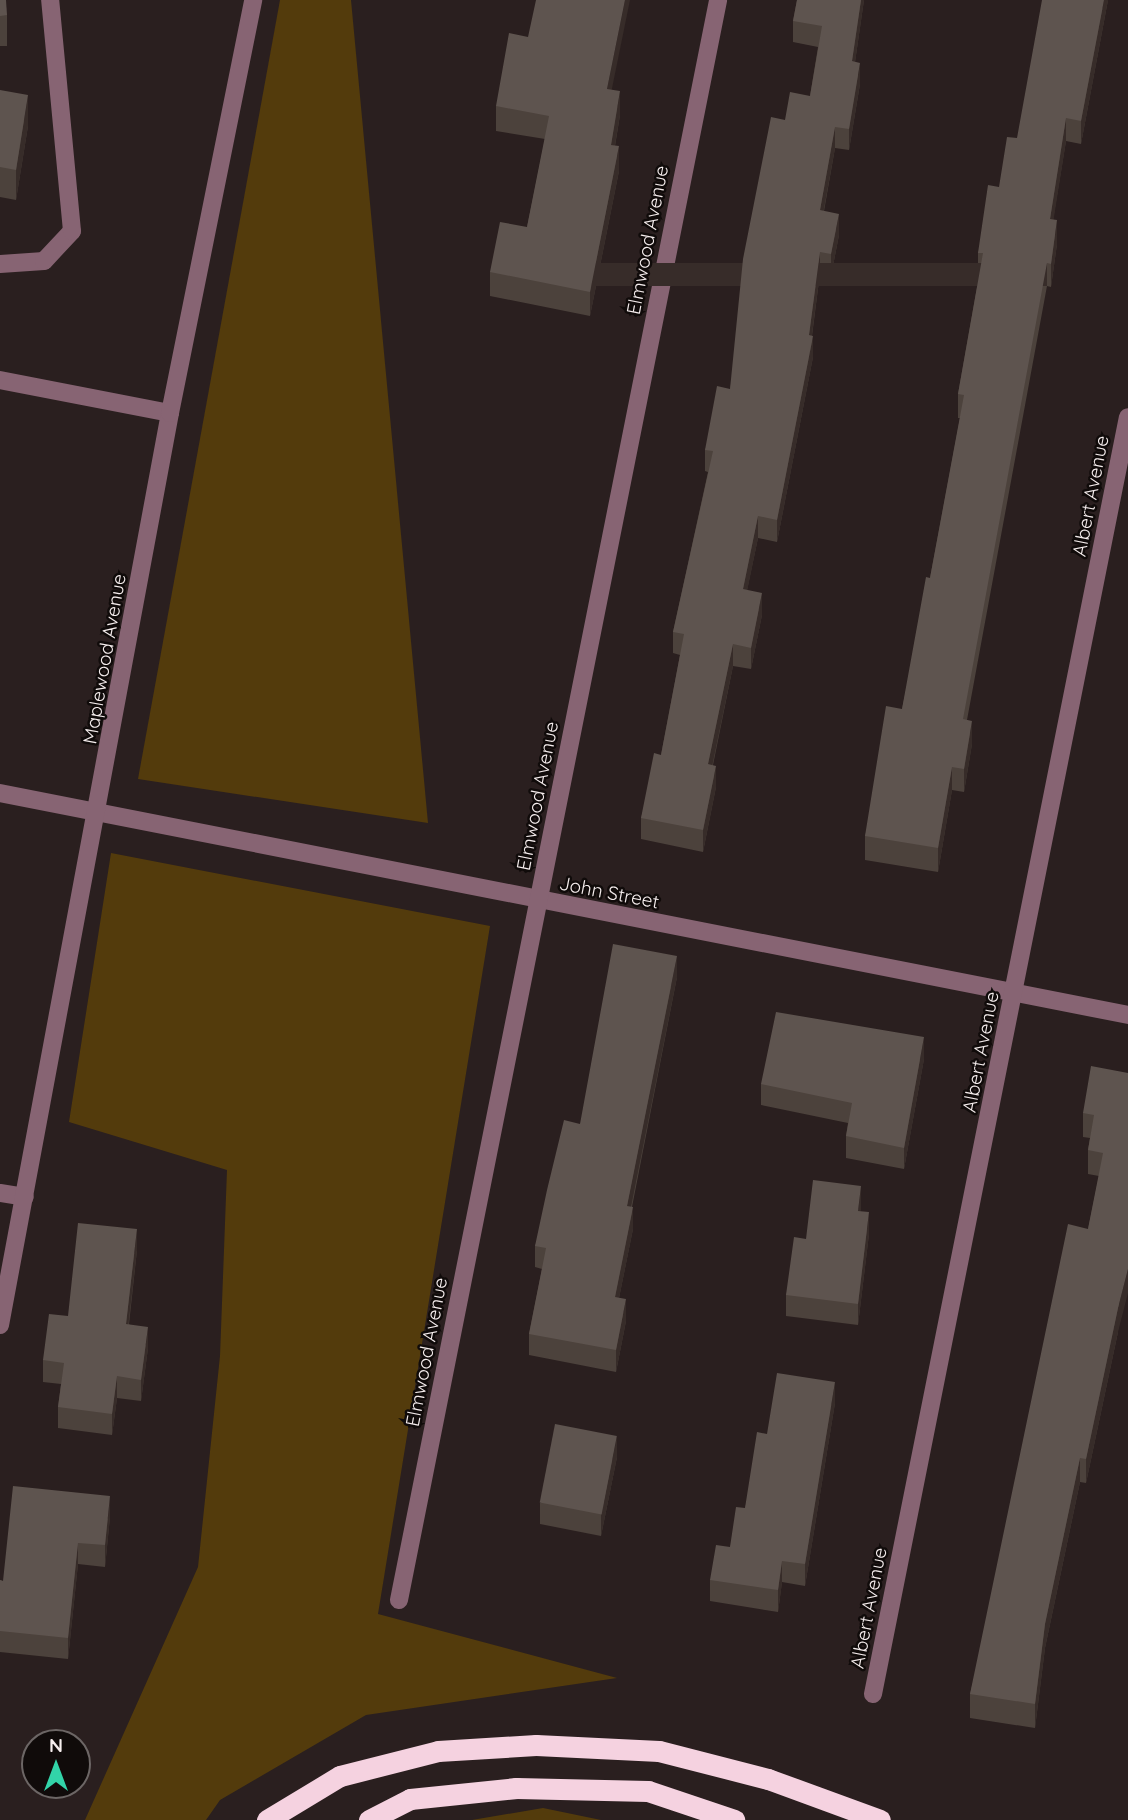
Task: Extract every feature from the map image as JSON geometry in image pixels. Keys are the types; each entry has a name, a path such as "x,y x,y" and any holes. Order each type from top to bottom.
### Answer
{"highway":[{"path":"267,1820 341,1776 438,1751 536,1745 659,1751 768,1779 880,1820"},
{"path":"369,1820 410,1799 516,1788 648,1791 734,1820"}],"street":[{"path":"0,264 44,261 72,231 50,0"},
{"name":"Maplewood Avenue","path":"0,1325 98,815 170,413 253,0"},
{"name":"Elmwood Avenue","path":"399,1600 718,0"},
{"path":"0,380 170,413"},
{"name":"Albert Avenue","path":"873,1695 1128,417"},
{"name":"John Street","path":"0,793 98,815 1128,1015"},
{"path":"0,1193 25,1197"}],"shaded area":[{"path":"280,0 351,0 428,823 138,779"},
{"path":"111,853 490,926 378,1614 617,1678 366,1715 220,1800 206,1820 85,1820 198,1567 220,1356 227,1170 69,1122"},
{"path":"543,1808 601,1820 472,1820"}],"building":[{"path":"0,0 6,0 7,15 0,16"},
{"path":"536,0 625,0 607,89 620,91 611,145 619,146 590,292 490,272 500,222 527,227 549,116 496,106 509,33 528,37"},
{"path":"797,0 861,0 852,61 860,63 849,129 835,127 820,210 839,214 831,254 820,252 809,335 813,336 777,520 758,516 743,589 762,593 751,648 733,644 708,764 716,766 703,830 641,818 654,753 661,755 684,634 673,632 713,451 705,450 717,386 730,389 743,259 771,117 785,120 790,92 810,96 822,26 793,21"},
{"path":"1042,0 1104,0 1081,121 1066,118 1050,219 1057,220 1051,264 1047,263 963,719 972,721 964,769 952,767 938,848 865,836 886,706 902,709 926,577 930,578 964,395 958,394 983,253 978,253 988,185 999,187 1007,137 1017,138"},
{"path":"0,90 28,95 16,170 0,167"},
{"path":"613,944 677,956 627,1206 633,1207 615,1297 626,1299 616,1350 529,1334 546,1248 535,1246 547,1190 564,1120 580,1124"},
{"path":"776,1012 924,1037 904,1148 846,1136 852,1103 761,1084"},
{"path":"1091,1066 1128,1073 1128,1269 1086,1459 1080,1458 1045,1624 1035,1704 970,1694 1068,1224 1088,1229 1103,1153 1088,1150 1094,1115 1083,1113"},
{"path":"813,1180 861,1186 858,1211 869,1212 858,1304 786,1295 794,1237 806,1239"},
{"path":"78,1223 137,1229 126,1324 148,1327 141,1380 117,1376 112,1414 58,1407 64,1363 43,1360 49,1314 68,1316"},
{"path":"777,1373 835,1382 805,1564 782,1561 778,1590 710,1580 716,1545 730,1547 736,1507 745,1508 757,1432 767,1434"},
{"path":"555,1424 617,1436 602,1515 540,1503"},
{"path":"13,1486 110,1496 105,1545 78,1543 68,1638 0,1631 0,1580 3,1581"}]}
